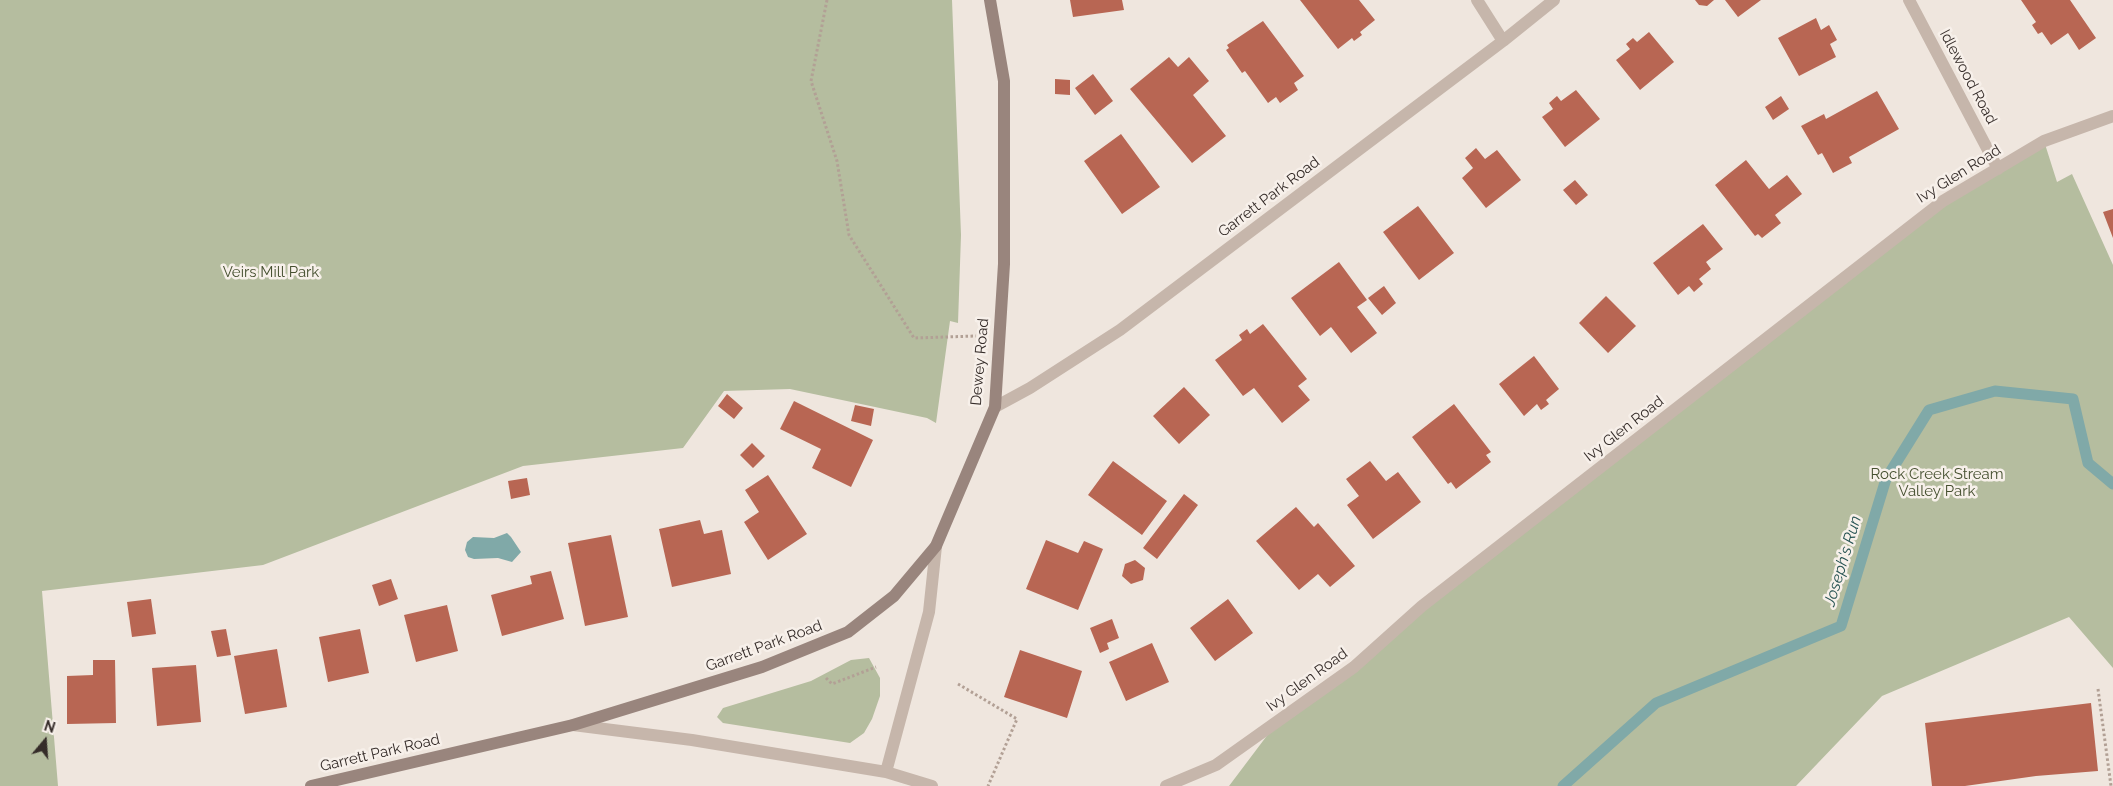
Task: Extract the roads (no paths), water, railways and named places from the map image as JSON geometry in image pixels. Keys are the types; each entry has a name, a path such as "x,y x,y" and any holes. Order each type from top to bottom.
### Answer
{"street":[{"name":"Dewey Road","path":"886,772 928,612 936,546 995,407 1004,264 1004,81 990,0"},
{"path":"1477,0 1503,41"},
{"name":"Garrett Park Road","path":"995,407 1030,388 1120,330 1503,41 1554,0"},
{"name":"Idlewood Road","path":"1909,0 1998,169"},
{"name":"Ivy Glen Road","path":"1166,786 1216,765 1354,667 1422,606 1943,201 2044,141 2113,116"},
{"name":"Garrett Park Road","path":"311,786 573,725 762,667 848,632 894,596 936,546"},
{"name":"Garrett Park Road","path":"573,725 692,740 886,772"},
{"path":"886,772 932,786"}],"water":[{"path":"507,533 521,552 512,562 498,558 474,559 468,557 465,550 467,542 473,537 494,538"}],"waterway":[{"name":"Joseph's Run","path":"1563,786 1656,703 1841,626 1886,479 1929,410 1995,391 2073,399 2088,463 2113,484"}],"park label":[{"name":"Veirs Mill Park","path":"271,272"},
{"name":"Rock Creek Stream Valley Park","path":"1937,482"}]}
